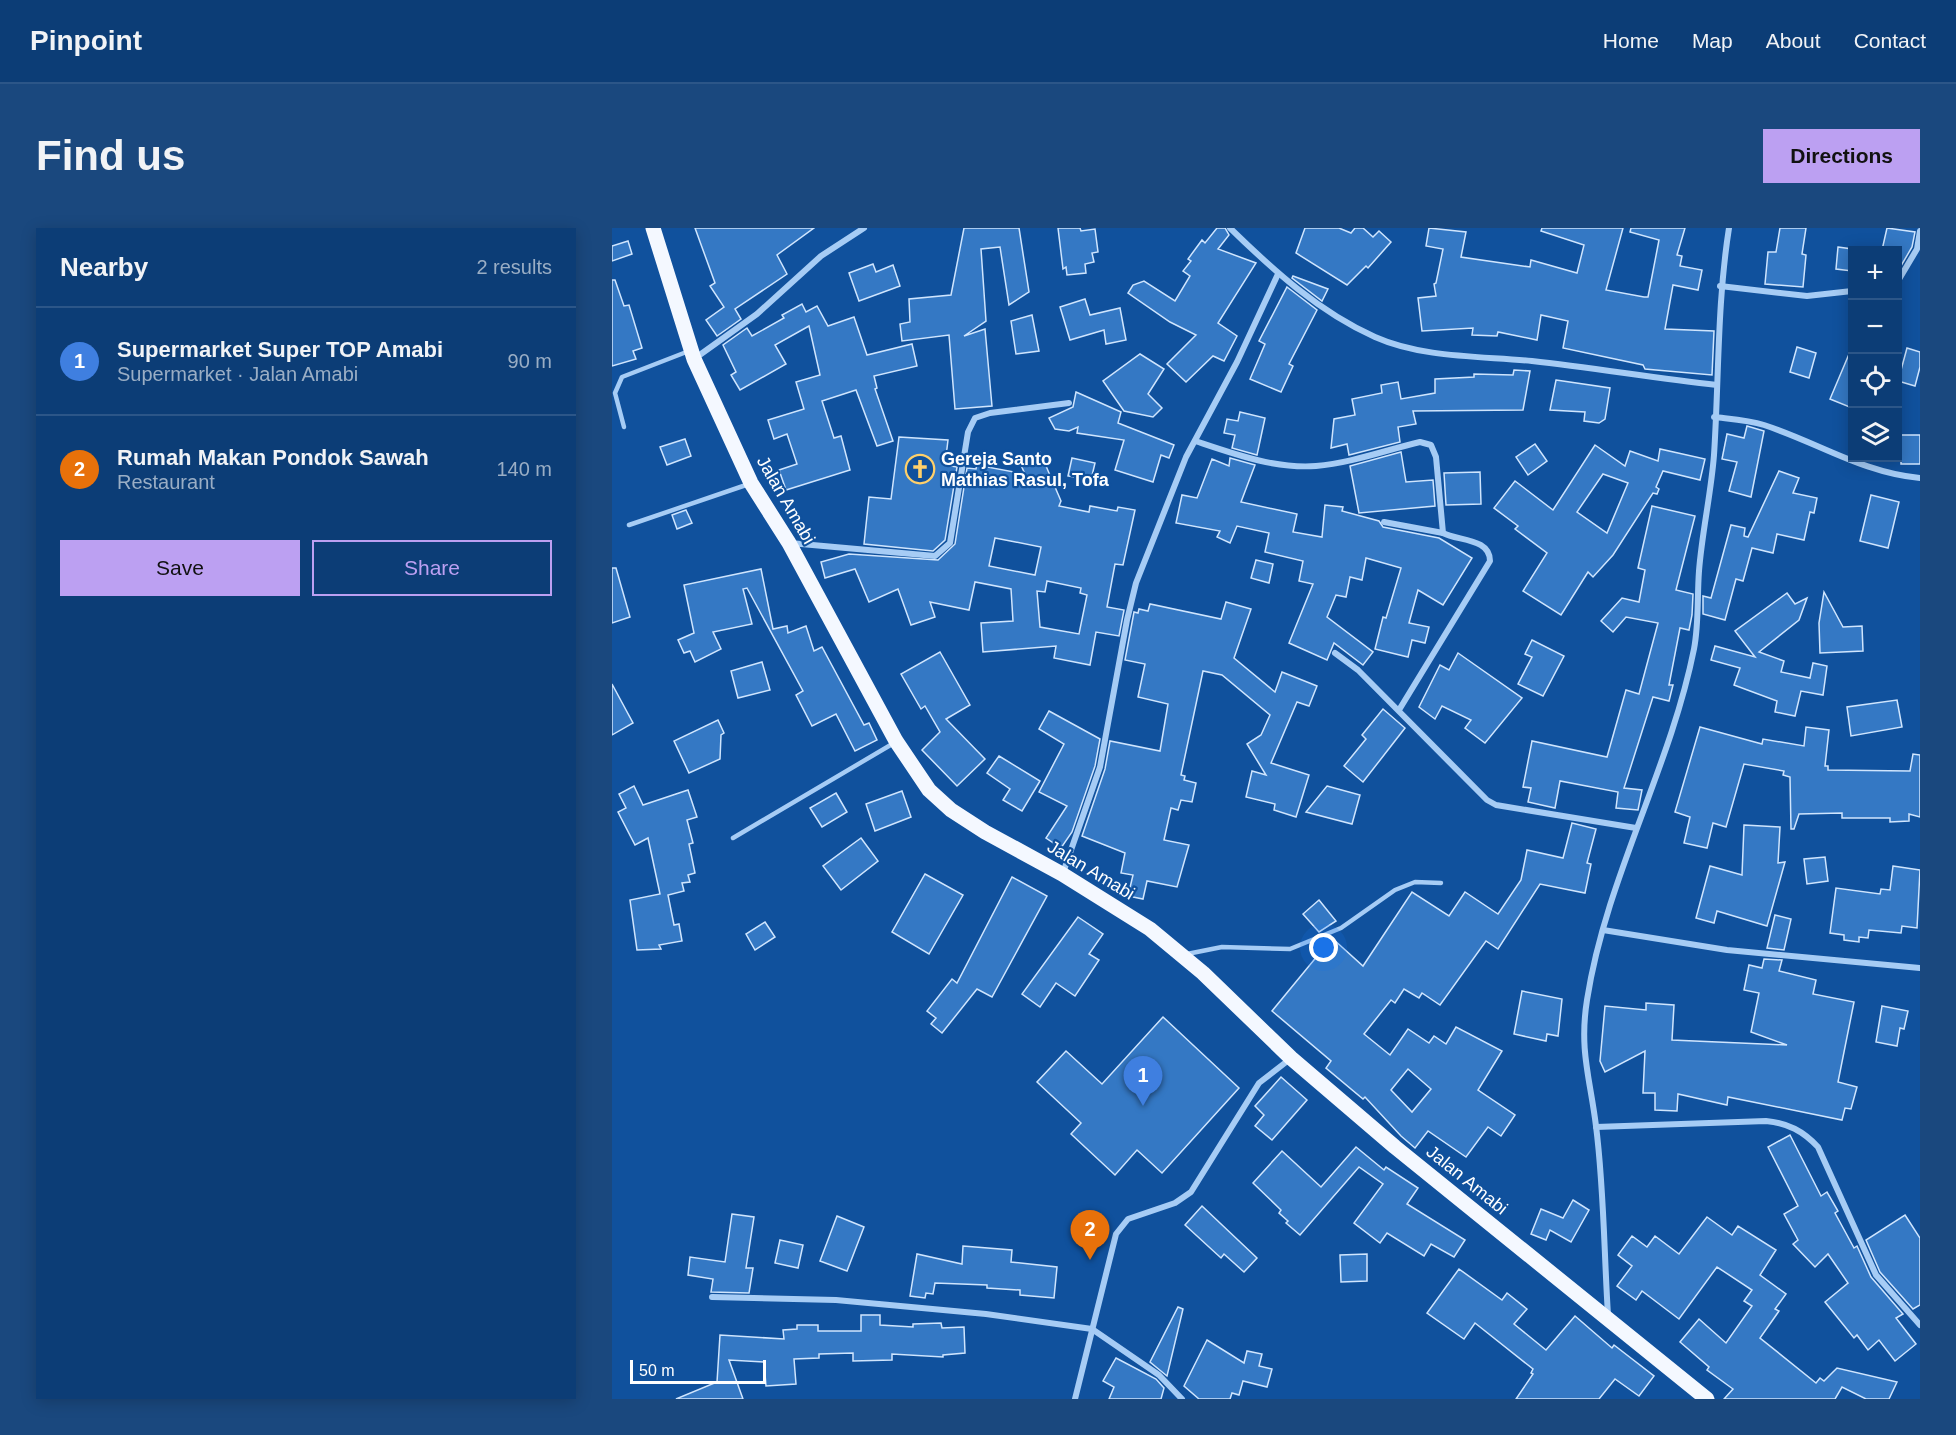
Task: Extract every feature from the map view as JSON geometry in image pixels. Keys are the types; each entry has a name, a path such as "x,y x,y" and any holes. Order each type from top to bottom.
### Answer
{"main road":[{"name":"Jalan Amabi","path":"653,228 693,355 751,483 789,543 896,741 929,790 951,810 985,832 1062,874 1150,929 1291,1058 1395,1147 1707,1399"}],"street":[{"path":"693,355 757,314 820,256 864,228"},
{"path":"1230,228 1278,274 1347,322 1409,349 1563,364 1717,385"},
{"path":"1609,1319 1596,1127 1582,1045 1587,997 1603,930 1636,828 1668,741 1694,649 1699,615 1699,572 1714,454 1720,286 1729,228"},
{"path":"1902,274 1917,249 1920,231"},
{"path":"1062,874 1100,767 1136,583 1195,441 1278,274"},
{"path":"1720,286 1807,296 1848,291"},
{"path":"789,543 935,556 950,543 966,442 975,418 990,412 1069,403"},
{"path":"1714,417 1762,424 1801,438 1854,464 1920,478"},
{"path":"1195,441 1251,458 1302,466 1330,464 1426,442 1431,445 1436,457 1443,533"},
{"path":"1384,522 1443,533 1483,546 1490,555 1490,561 1399,710"},
{"path":"1335,652 1358,670 1487,800 1496,806 1636,828"},
{"path":"1603,930 1727,950 1920,968"},
{"path":"1075,1399 1116,1234 1122,1225 1143,1213 1175,1203 1191,1192 1259,1083 1291,1058"},
{"path":"1596,1127 1766,1121 1783,1123 1806,1134 1818,1147 1876,1275 1920,1324"},
{"path":"712,1296 836,1300 986,1314 1092,1329 1159,1375 1182,1399"}],"lane":[{"path":"624,427 615,393 622,377 693,355"},
{"path":"628,525 751,483"},
{"path":"733,838 896,741"},
{"path":"1181,955 1222,947 1290,949 1341,928 1395,890 1415,882 1441,883"}],"building":[{"path":"695,228 814,228 777,255 787,274 735,309 741,319 717,336 706,320 724,307 710,286 715,283"},
{"path":"964,228 1019,228 1029,292 1009,305 1000,247 981,249 986,321 964,336 985,329 992,406 955,409 949,335 902,341 900,324 910,322 909,299 951,295"},
{"path":"1058,228 1080,228 1081,231 1095,229 1098,252 1092,253 1094,262 1085,264 1086,273 1067,275 1066,267 1063,269"},
{"path":"1217,228 1225,228 1229,235 1218,249 1256,263 1218,323 1237,336 1224,361 1213,356 1186,382 1167,364 1196,335 1170,322 1128,293 1133,285 1144,281 1175,301 1190,276 1183,271 1191,261 1188,259 1202,240 1205,243"},
{"path":"1305,228 1339,228 1351,233 1355,228 1363,228 1373,237 1379,231 1391,242 1368,268 1366,266 1347,285 1296,253"},
{"path":"1429,228 1466,232 1461,257 1530,267 1531,260 1577,273 1584,245 1541,231 1542,228 1623,228 1606,290 1648,297 1659,240 1630,232 1631,228 1685,228 1677,255 1682,256 1680,266 1702,270 1698,290 1673,285 1665,329 1714,331 1712,375 1645,369 1643,365 1563,348 1568,321 1541,315 1537,340 1498,332 1497,336 1472,335 1473,328 1422,331 1418,298 1436,296 1434,284 1443,249 1426,246"},
{"path":"1780,228 1806,228 1802,254 1806,255 1803,287 1765,284 1768,252 1776,252"},
{"path":"1887,228 1915,232 1912,247 1902,264 1902,246 1883,246"},
{"path":"628,241 632,254 612,261 612,246"},
{"path":"1838,247 1848,248 1848,270 1836,269"},
{"path":"873,264 876,272 893,265 900,286 859,301 849,273"},
{"path":"1293,276 1328,289 1322,301 1292,278"},
{"path":"612,280 615,280 624,306 629,305 642,348 633,351 636,359 612,366"},
{"path":"1287,287 1317,310 1289,364 1293,366 1281,392 1250,379 1265,344 1259,341"},
{"path":"1085,299 1090,315 1120,308 1126,340 1106,344 1104,330 1070,340 1060,307"},
{"path":"802,304 806,312 817,306 828,326 854,317 867,355 912,344 917,366 874,376 877,388 875,389 893,441 877,446 856,390 822,401 834,438 841,436 850,470 786,490 779,470 797,464 787,434 774,439 768,420 804,409 796,382 820,375 809,326 775,345 786,364 740,390 731,375 736,372 723,345 747,328 752,336 784,318 782,315"},
{"path":"1032,315 1039,351 1016,354 1011,321"},
{"path":"1797,347 1816,353 1809,378 1790,372"},
{"path":"1907,348 1920,352 1920,367 1915,386 1902,382 1902,366"},
{"path":"1140,354 1164,369 1148,394 1162,408 1153,417 1124,411 1103,381"},
{"path":"1848,356 1848,406 1830,399"},
{"path":"1514,370 1530,371 1523,410 1413,411 1416,424 1398,427 1400,442 1349,455 1347,444 1331,448 1334,419 1355,415 1352,399 1382,393 1381,385 1398,382 1401,399 1435,393 1435,379 1474,377 1474,374 1513,375"},
{"path":"1556,380 1610,388 1605,419 1599,423 1584,421 1585,412 1550,410"},
{"path":"1076,392 1121,412 1118,423 1174,445 1169,458 1161,455 1153,482 1115,470 1124,440 1077,433 1078,427 1069,431 1055,429 1049,418 1073,407"},
{"path":"1240,412 1265,418 1257,455 1232,448 1235,435 1224,433 1227,419 1238,421"},
{"path":"1747,426 1764,431 1751,497 1729,491 1737,462 1722,459 1727,434 1744,438"},
{"path":"1902,435 1920,435 1920,464 1901,464"},
{"name":"Gereja Santo Mathias Rasul, Tofa","path":"899,437 948,440 945,465 957,467 945,540 933,551 864,544 869,497 891,499"},
{"path":"685,439 691,456 667,465 660,447"},
{"path":"1535,444 1547,461 1528,475 1516,457"},
{"path":"1595,445 1625,466 1630,451 1658,461 1660,449 1705,459 1700,480 1663,471 1656,487 1659,489 1657,494 1653,493 1613,555 1593,577 1588,572 1561,615 1523,591 1547,553 1515,529 1518,526 1494,508 1515,481 1553,510","holes":["1603,474 1628,483 1607,533 1577,512"]},
{"path":"1040,452 1061,501 1059,506 1089,512 1090,506 1117,511 1118,507 1135,510 1123,565 1115,564 1107,607 1124,610 1119,636 1096,632 1090,665 1054,658 1056,646 983,652 981,623 1013,621 1011,589 975,582 969,610 930,602 935,617 911,625 898,589 869,602 855,569 825,578 821,562 849,554 938,560 955,544 967,468 976,469 977,465 1025,474 1019,461","holes":["995,538 1041,547 1035,575 989,566","1047,581 1081,588 1080,593 1087,595 1079,634 1040,627 1037,591 1045,592"]},
{"path":"1401,452 1406,482 1433,480 1435,506 1359,513 1350,466"},
{"path":"1072,458 1095,463 1091,480 1068,476"},
{"path":"1230,458 1255,465 1241,502 1297,514 1293,532 1322,537 1325,505 1343,507 1342,511 1379,521 1383,527 1439,538 1472,558 1443,605 1418,590 1409,623 1429,627 1425,643 1412,640 1408,657 1375,649 1383,617 1386,618 1401,568 1366,558 1362,580 1350,577 1346,597 1336,595 1327,617 1373,652 1363,665 1334,643 1327,660 1289,643 1313,584 1299,581 1303,561 1265,552 1269,533 1237,526 1230,543 1217,537 1220,531 1176,523 1182,495 1197,498 1212,459 1229,466"},
{"path":"1779,471 1799,478 1793,493 1817,498 1814,513 1810,512 1804,540 1777,534 1773,553 1752,548 1743,581 1736,579 1725,620 1703,614 1703,596 1711,598 1731,525 1745,528 1744,536 1748,537"},
{"path":"1480,472 1481,504 1446,505 1444,473"},
{"path":"1871,495 1899,502 1888,548 1860,541"},
{"path":"1652,506 1695,516 1676,590 1693,594 1689,630 1680,628 1669,685 1673,685 1669,701 1653,697 1624,788 1642,790 1638,810 1616,808 1618,792 1560,781 1555,808 1528,802 1531,788 1523,787 1532,741 1607,757 1626,690 1639,694 1658,623 1626,617 1613,632 1601,621 1622,598 1639,602 1645,570 1638,568"},
{"path":"686,510 692,523 677,529 672,515"},
{"path":"1256,560 1273,564 1269,583 1251,578"},
{"path":"612,568 616,568 630,617 612,623"},
{"path":"761,569 773,629 787,626 788,633 806,626 814,651 822,647 864,725 869,723 877,740 855,751 836,714 812,726 796,695 803,691 747,588 743,589 752,624 713,632 721,649 695,662 690,651 684,653 678,640 694,633 684,585"},
{"path":"1824,592 1843,627 1862,626 1863,651 1820,653 1819,623"},
{"path":"1787,593 1795,604 1807,598 1799,620 1759,652 1784,661 1781,672 1810,678 1813,663 1827,666 1823,695 1801,691 1795,716 1775,712 1777,701 1734,685 1740,668 1711,660 1715,646 1755,657 1735,631"},
{"path":"1226,602 1251,609 1234,658 1275,692 1282,672 1317,686 1309,706 1297,702 1271,763 1309,775 1296,817 1274,810 1275,804 1246,797 1252,771 1266,775 1247,744 1261,735 1270,715 1222,675 1203,671 1181,775 1185,776 1184,780 1196,783 1192,802 1181,800 1178,810 1171,808 1164,840 1189,845 1177,887 1147,881 1143,899 1128,896 1133,875 1121,873 1125,853 1082,836 1105,769 1110,741 1160,751 1168,704 1138,697 1145,664 1125,660 1134,612 1138,613 1139,609 1148,611 1150,604 1221,619"},
{"path":"1532,640 1564,656 1543,696 1518,684 1532,657 1525,654"},
{"path":"940,652 970,705 946,719 985,759 957,786 922,750 940,732 925,706 921,709 901,674"},
{"path":"1458,653 1522,698 1485,743 1465,728 1471,720 1442,706 1435,719 1419,707 1440,665 1449,670"},
{"path":"762,662 770,690 738,698 731,671"},
{"path":"612,684 633,723 612,735"},
{"path":"1897,700 1902,727 1851,736 1847,707"},
{"path":"1383,709 1405,728 1363,782 1344,766 1366,739 1362,735"},
{"path":"1049,711 1100,739 1095,766 1072,832 1061,848 1046,838 1067,806 1039,792 1064,744 1039,729"},
{"path":"718,720 724,733 721,735 720,759 689,773 674,741"},
{"path":"1700,727 1762,744 1763,739 1804,746 1806,727 1829,730 1825,766 1828,766 1828,770 1910,771 1913,754 1920,755 1920,817 1909,814 1909,821 1890,822 1890,818 1842,818 1842,813 1799,814 1794,829 1791,829 1790,777 1783,775 1784,771 1744,764 1726,827 1713,823 1707,848 1684,843 1690,817 1675,812"},
{"path":"999,756 1040,781 1022,811 1003,800 1010,789 987,773"},
{"path":"634,786 643,805 688,790 697,817 687,820 693,843 689,844 695,873 688,875 690,882 682,883 684,891 668,895 674,925 679,924 682,941 659,945 661,949 637,950 630,900 660,894 648,838 635,845 618,812 626,808 619,794"},
{"path":"1327,786 1360,795 1352,824 1306,812"},
{"path":"902,791 911,817 875,831 866,804"},
{"path":"836,793 847,812 822,827 810,808"},
{"path":"1572,823 1596,829 1587,863 1591,864 1585,893 1540,884 1498,949 1486,941 1440,1005 1422,993 1419,998 1404,989 1395,1003 1391,1000 1364,1034 1390,1055 1408,1029 1429,1043 1434,1036 1446,1044 1456,1027 1502,1051 1478,1090 1515,1115 1501,1136 1488,1127 1466,1157 1428,1131 1415,1148 1365,1097 1363,1099 1326,1068 1331,1061 1272,1011 1332,938 1363,966 1412,892 1449,916 1465,892 1498,914 1521,880 1527,850 1563,858","holes":["1408,1069 1431,1089 1412,1112 1391,1090"]},
{"path":"1744,825 1780,827 1778,863 1785,862 1767,926 1717,911 1714,923 1696,918 1710,866 1742,875"},
{"path":"861,838 878,861 841,890 823,866"},
{"path":"1825,857 1828,881 1807,884 1804,859"},
{"path":"1893,866 1920,870 1917,928 1902,926 1901,933 1869,930 1868,938 1859,937 1859,942 1844,940 1844,935 1830,933 1836,888 1880,894 1881,889 1890,890"},
{"path":"925,874 963,895 929,954 892,932"},
{"path":"1012,877 1047,896 992,997 977,989 942,1033 931,1024 936,1018 927,1011 952,979 957,983"},
{"path":"1319,900 1336,921 1319,932 1303,914"},
{"path":"1775,915 1791,919 1784,950 1767,948"},
{"path":"1078,917 1103,934 1089,954 1099,960 1075,996 1056,983 1040,1007 1022,994"},
{"path":"765,922 775,937 755,950 746,934"},
{"path":"1764,959 1782,960 1779,971 1816,980 1813,994 1854,1002 1838,1082 1857,1087 1851,1109 1845,1108 1842,1120 1728,1097 1727,1105 1678,1094 1677,1111 1655,1110 1655,1093 1643,1093 1645,1051 1605,1072 1600,1061 1605,1006 1646,1010 1646,1003 1674,1005 1672,1040 1787,1045 1751,1032 1759,993 1744,990 1749,965 1762,968"},
{"path":"1522,991 1562,999 1558,1036 1547,1034 1546,1041 1514,1034"},
{"path":"1882,1006 1908,1011 1904,1029 1900,1028 1897,1046 1876,1042"},
{"path":"1163,1017 1239,1088 1162,1173 1137,1150 1115,1175 1071,1134 1081,1123 1037,1082 1066,1051 1102,1084"},
{"path":"1281,1077 1307,1100 1272,1140 1255,1126 1264,1115 1255,1106"},
{"path":"1790,1135 1821,1196 1827,1192 1838,1211 1835,1213 1854,1248 1857,1246 1871,1277 1903,1314 1896,1318 1916,1344 1895,1361 1879,1340 1868,1350 1857,1335 1854,1338 1825,1302 1848,1283 1828,1254 1815,1267 1793,1244 1798,1240 1784,1214 1798,1206 1768,1147"},
{"path":"1356,1147 1384,1170 1386,1167 1418,1188 1407,1204 1465,1240 1454,1257 1431,1244 1424,1256 1387,1233 1380,1243 1354,1223 1383,1184 1359,1167 1300,1235 1286,1223 1288,1221 1279,1213 1281,1210 1253,1183 1282,1151 1321,1187"},
{"path":"1573,1200 1589,1210 1571,1242 1550,1230 1546,1240 1531,1234 1541,1209 1563,1218"},
{"path":"1202,1206 1257,1258 1244,1272 1224,1254 1221,1258 1185,1225"},
{"path":"732,1214 754,1217 746,1268 753,1268 749,1293 711,1292 713,1279 688,1275 690,1257 725,1262"},
{"path":"1905,1215 1920,1238 1920,1305 1913,1309 1880,1272 1866,1240"},
{"path":"837,1216 864,1227 847,1271 820,1261"},
{"path":"1707,1217 1732,1235 1738,1226 1776,1250 1760,1275 1786,1294 1775,1309 1779,1311 1760,1338 1816,1383 1820,1378 1824,1381 1837,1368 1897,1382 1889,1399 1866,1399 1842,1387 1835,1399 1724,1399 1733,1389 1707,1370 1709,1367 1680,1342 1699,1319 1726,1343 1752,1306 1744,1301 1752,1290 1717,1267 1679,1319 1642,1291 1636,1300 1617,1286 1632,1266 1618,1255 1632,1236 1647,1247 1655,1236 1679,1254"},
{"path":"780,1240 803,1245 798,1268 775,1263"},
{"path":"963,1246 1012,1250 1011,1262 1057,1267 1054,1298 1020,1295 1020,1290 987,1288 987,1285 935,1283 933,1294 926,1293 925,1298 910,1296 917,1254 962,1264"},
{"path":"1367,1254 1367,1281 1341,1282 1340,1255"},
{"path":"1459,1269 1502,1300 1507,1293 1527,1309 1514,1324 1546,1350 1575,1316 1612,1348 1614,1345 1654,1376 1639,1396 1615,1379 1599,1399 1516,1399 1533,1374 1531,1373 1533,1369 1475,1323 1464,1339 1427,1313"},
{"path":"1178,1307 1183,1309 1167,1376 1150,1362"},
{"path":"861,1315 880,1315 880,1325 913,1327 913,1324 941,1323 942,1328 964,1327 965,1353 943,1355 943,1357 892,1354 892,1360 853,1361 853,1353 819,1354 819,1358 794,1359 796,1384 766,1386 764,1362 729,1360 743,1399 676,1399 717,1382 720,1335 784,1339 783,1330 797,1329 797,1325 818,1325 818,1331 861,1331"},
{"path":"1207,1340 1244,1363 1247,1351 1262,1354 1259,1366 1272,1369 1267,1387 1243,1381 1239,1395 1232,1393 1230,1399 1199,1399 1184,1386"},
{"path":"1116,1358 1156,1379 1164,1388 1161,1399 1109,1399 1114,1387 1103,1381"}],"place":[{"name":"Gereja Santo Mathias Rasul, Tofa","path":"920,469"},
{"name":"Supermarket Super TOP Amabi","path":"1143,1106"},
{"name":"Rumah Makan Pondok Sawah","path":"1090,1260"}]}
